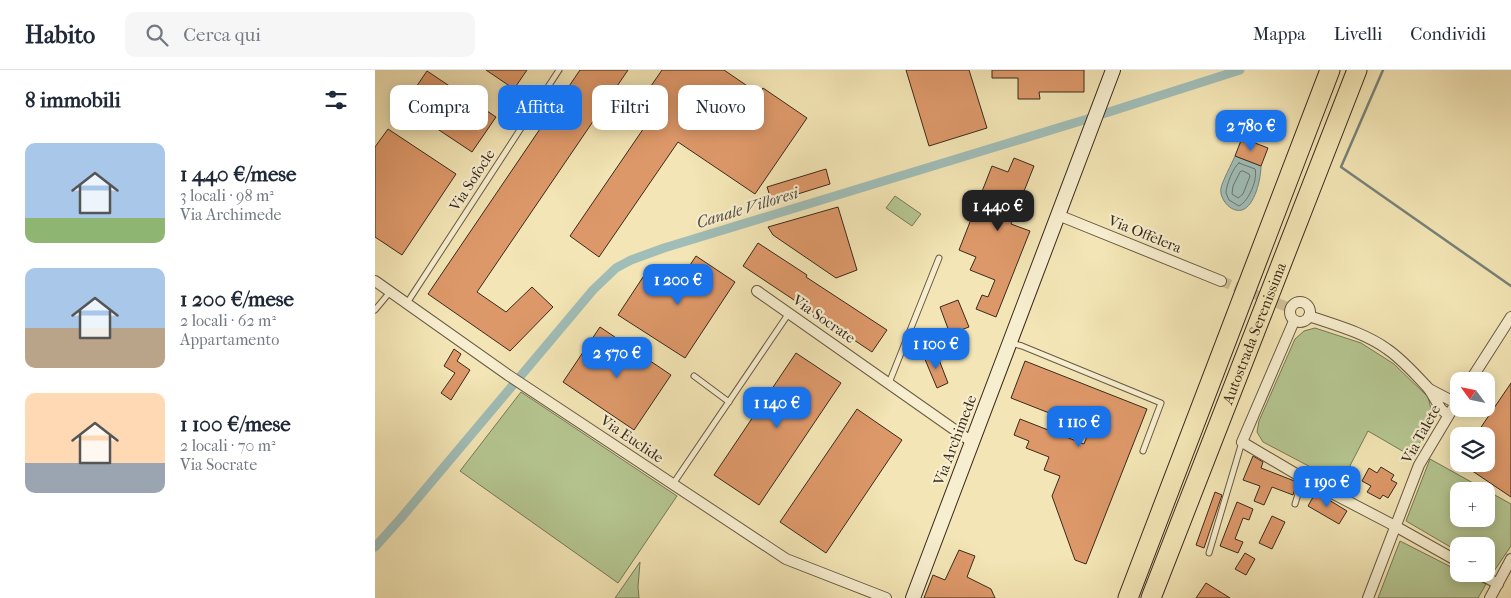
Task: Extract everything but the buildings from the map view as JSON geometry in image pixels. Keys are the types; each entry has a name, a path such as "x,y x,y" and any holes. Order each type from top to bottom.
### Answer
{"highway":[{"name":"Autostrada Serenissima","path":"1128,598 1331,70"},
{"name":"Autostrada Serenissima","path":"1151,598 1357,70"}],"street":[{"name":"Via Archimede","path":"913,598 1113,70"},
{"name":"Via Offelera","path":"1058,215 1221,281"},
{"name":"Via Euclide","path":"375,282 508,376 786,559 886,598"},
{"name":"Via Socrate","path":"757,291 972,442"},
{"path":"1302,302 1309,309 1309,316 1303,322 1294,321 1289,311 1295,303 1302,302"},
{"path":"1309,316 1363,336 1387,348 1403,361 1429,389 1441,409 1449,415"},
{"path":"1476,372 1511,317"},
{"path":"1294,321 1242,442 1303,478 1450,557"},
{"path":"1429,389 1450,398"},
{"name":"Via Talete","path":"1368,598 1423,456 1449,415"},
{"path":"1490,598 1511,559"},
{"path":"1494,582 1498,584"}],"lane":[{"name":"Via Sofocle","path":"407,303 559,70"},
{"path":"889,383 939,258"},
{"path":"375,310 391,292"},
{"path":"673,484 789,313"},
{"path":"1010,343 1022,346 1161,403 1143,451"},
{"path":"694,376 729,402"},
{"path":"1209,553 1242,442"},
{"path":"1295,504 1303,478"}],"green space":[{"path":"895,196 921,214 912,226 886,208"},
{"path":"1315,328 1361,343 1394,364 1428,397 1434,421 1411,456 1368,431 1341,483 1263,442 1257,432 1259,421 1295,339 1304,331"},
{"path":"521,392 677,496 618,583 460,471"},
{"path":"1430,459 1450,470 1450,472 1471,482 1450,482 1450,527 1495,527 1495,495 1511,504 1511,546 1495,570 1495,537 1450,537 1450,547 1406,521"},
{"path":"1400,541 1450,566 1450,582 1482,582 1486,584 1478,598 1378,598"},
{"path":"640,562 639,598 615,598"}],"water":[{"path":"1235,156 1261,166 1254,197 1247,207 1242,210 1233,209 1226,204 1221,192 1223,181"}],"waterway":[{"name":"Canale Villoresi","path":"375,547 593,290 616,268 631,260 664,248 1084,120 1240,70"},
{"path":"1383,70 1341,167 1511,286"}],"tunnel":[{"path":"1221,281 1290,308"}]}
